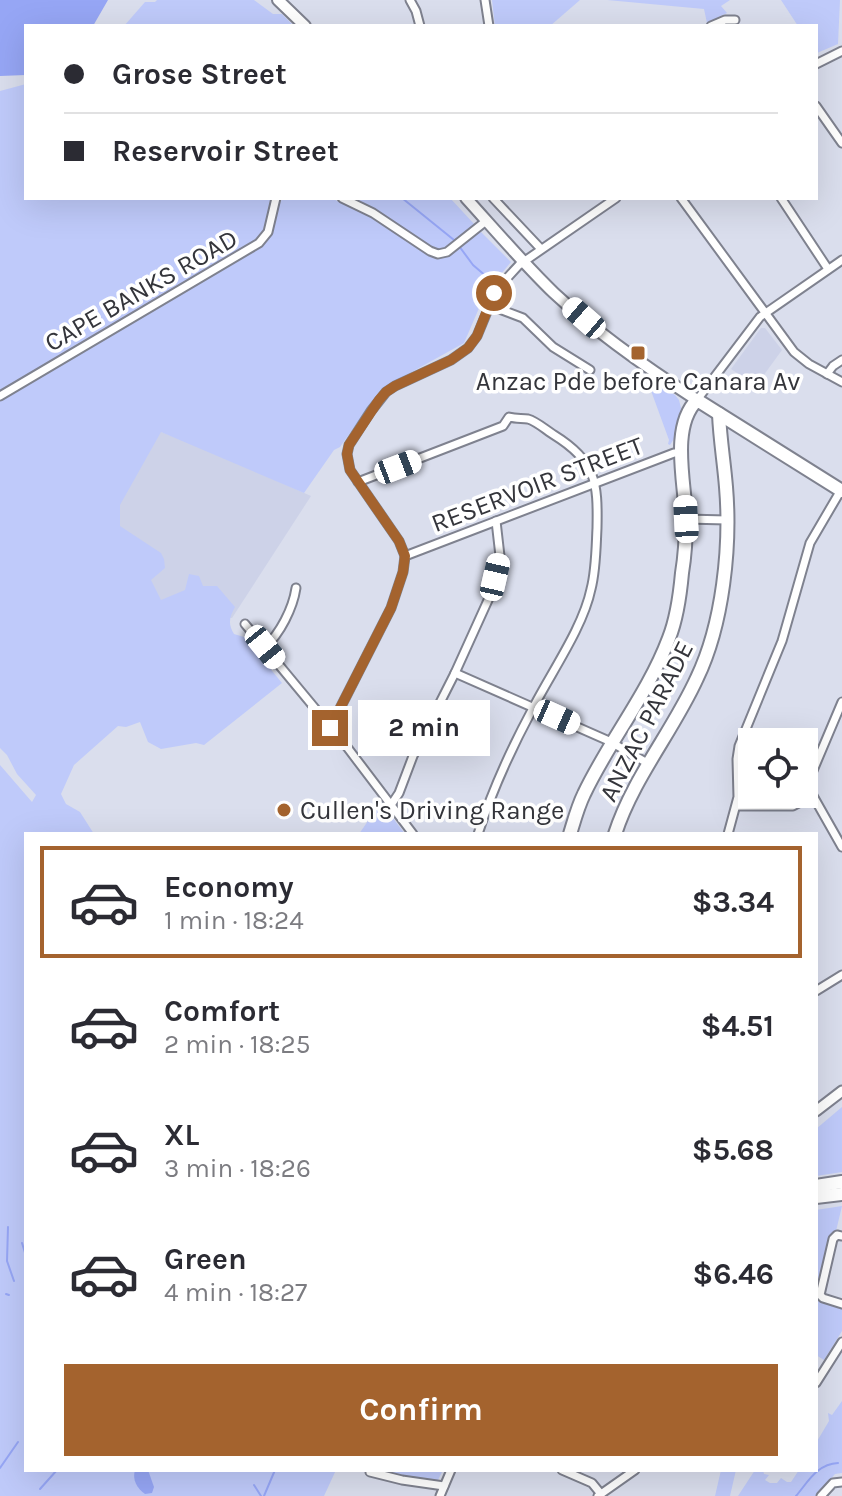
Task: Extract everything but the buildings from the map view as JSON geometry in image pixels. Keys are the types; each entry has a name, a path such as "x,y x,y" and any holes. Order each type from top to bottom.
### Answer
{"main road":[{"path":"278,0 303,24"},
{"path":"468,200 554,292 633,357 841,490"},
{"path":"680,389 685,398 685,419"},
{"name":"ANZAC PARADE","path":"571,832 583,795 658,663 669,637 683,571 686,519 681,453 685,419 697,400"},
{"name":"ANZAC PARADE","path":"616,832 622,812 692,690 708,651 720,599 727,520 719,414"},
{"path":"818,1184 842,1186"},
{"path":"818,1196 842,1186"}],"street":[{"path":"410,0 420,24"},
{"path":"485,0 489,24"},
{"path":"716,24 735,20"},
{"path":"818,63 842,51"},
{"path":"818,109 842,143"},
{"name":"CAPE BANKS ROAD","path":"0,396 259,243 268,232 276,200"},
{"path":"346,200 373,213 438,254 447,252 486,221"},
{"path":"495,200 541,249"},
{"path":"405,556 399,541 358,482 348,462 349,445 379,400 395,386 451,360 468,348 477,336 500,285 523,261 613,200"},
{"path":"682,200 801,359 842,382"},
{"path":"782,200 828,269"},
{"path":"697,400 751,327 765,313 842,260"},
{"path":"489,305 523,318 553,347 590,370"},
{"path":"827,374 842,360"},
{"path":"358,482 503,426 509,417 528,419 567,443 582,458 595,483 596,550 591,590 563,654 499,774 479,832"},
{"name":"RESERVOIR STREET","path":"330,728 391,608 405,556 674,453 681,453"},
{"path":"729,832 737,806 739,746 779,649 810,543 841,490"},
{"path":"686,519 727,520"},
{"path":"391,805 480,619 500,556 496,521"},
{"path":"265,647 274,639 294,601 296,588"},
{"path":"245,624 411,832"},
{"path":"455,673 612,742 649,764"},
{"path":"818,759 842,702"},
{"path":"818,806 842,847"},
{"path":"818,990 842,975"},
{"path":"818,1109 842,1091"},
{"path":"842,1236 837,1235 833,1239 820,1295 842,1304"},
{"path":"818,1380 842,1342"},
{"path":"370,1472 444,1486"},
{"path":"440,1496 450,1472"},
{"path":"567,1472 591,1482 600,1495 632,1472"},
{"path":"821,1496 833,1483 842,1482"}],"shaded area":[{"path":"254,0 273,14 282,14 292,24 126,24 145,2"},
{"path":"492,0 580,0 552,24 495,24"},
{"path":"607,0 730,0 721,6 727,13 707,23 704,9"},
{"path":"781,0 840,0 838,44 818,53 818,24 797,24"},
{"path":"24,85 24,200 273,200 265,231 256,243 0,392 0,91"},
{"path":"282,200 335,200 372,217 426,254 449,254 481,232 511,262 486,292 464,343 381,389 304,493 161,432 120,505 120,526 161,553 164,559 165,568 151,580 161,600 185,590 189,574 199,576 203,586 217,586 235,607 230,621 234,634 244,637 282,683 204,745 196,743 161,749 148,742 140,722 126,727 118,726 74,765 61,794 66,804 80,812 93,832 24,832 24,1472 335,1472 324,1496 0,1496 0,765 32,802 36,795 0,748 0,400 260,248 270,235"},
{"path":"352,200 452,200 475,225 447,249 437,250"},
{"path":"761,328 765,328 782,350 761,379 743,377 731,369"},
{"path":"646,377 679,400 681,408 677,434 670,445 668,444"},
{"path":"125,418 203,448 311,496 232,618 0,593 0,475"},
{"path":"379,805 383,805 403,832 360,832"},
{"path":"842,1107 842,1172 818,1176 818,1127"},
{"path":"842,1206 836,1231 830,1239 818,1294 818,1210"},
{"path":"818,1299 842,1309 842,1331 824,1360 818,1356"},
{"path":"842,1401 842,1473 835,1474 816,1496 738,1496 754,1472 764,1472 769,1475 765,1480 777,1483 781,1478 791,1482 798,1472 818,1472 818,1440 829,1421 828,1413 832,1415"},
{"path":"389,1472 442,1472 438,1480"},
{"path":"721,1472 736,1472 730,1496 715,1496"}],"water":[{"path":"0,0 108,0 94,24 24,24 24,75 0,76"},
{"path":"135,1472 149,1472 154,1487 152,1493 145,1494 134,1477"}],"waterway":[{"path":"404,200 454,240"},
{"path":"459,246 473,265 494,283"},
{"path":"8,1227 7,1261 14,1281"},
{"path":"22,1243 24,1250"},
{"path":"0,1468 18,1442"},
{"path":"818,1471 838,1463"},
{"path":"40,1489 55,1472"},
{"path":"264,1496 274,1472"},
{"path":"796,1496 817,1472"},
{"path":"254,1485 261,1496"}],"place":[{"name":"Anzac Pde before Canara Av","path":"638,353"},
{"name":"Cullen's Driving Range","path":"284,810"}],"route":[{"path":"330,728 391,608 405,556 399,541 350,470 349,445 386,392 451,360 468,348 477,336 494,293"}]}
